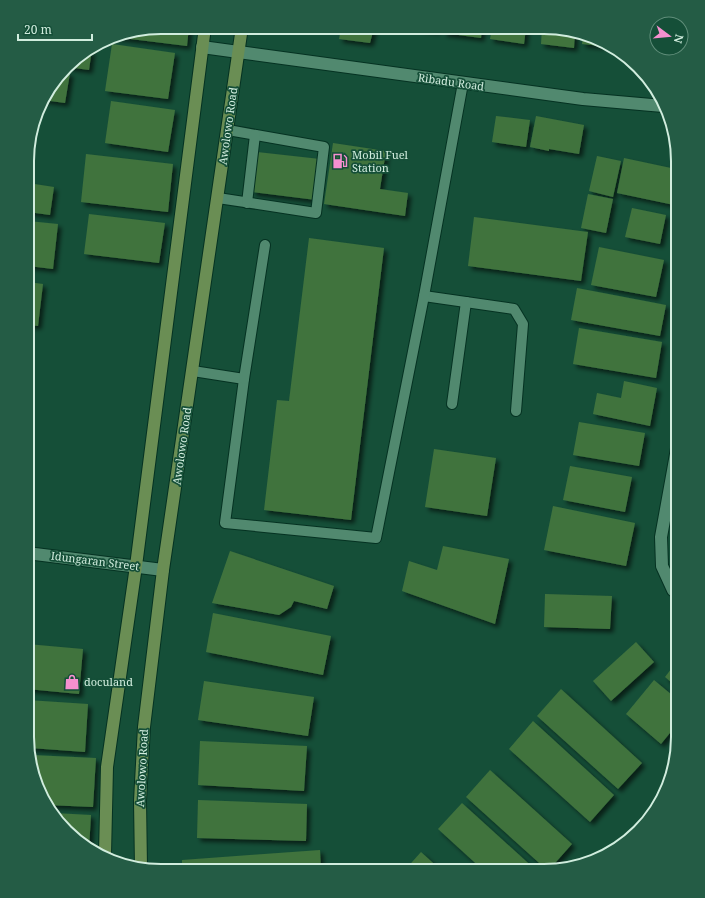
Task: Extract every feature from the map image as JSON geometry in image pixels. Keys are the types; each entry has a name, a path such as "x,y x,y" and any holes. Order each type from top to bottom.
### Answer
{"main road":[{"path":"105,851 107,767 136,566 204,34"},
{"name":"Awolowo Road","path":"141,862 140,801 144,727 163,570 241,34"}],"street":[{"name":"Ribadu Road","path":"202,47 463,84 583,99 658,106"},
{"path":"671,482 661,537 662,566 671,586"},
{"name":"Idungaran Street","path":"34,554 163,570"}],"lane":[{"path":"265,245 244,379 225,523 376,538 424,296 463,84"},
{"path":"218,198 316,213 324,147 228,130"},
{"path":"247,203 254,161 254,135"},
{"path":"424,296 514,309 523,324 516,411"},
{"path":"452,404 466,302"},
{"path":"193,371 244,379"}],"building":[{"path":"188,34 187,46 127,39 145,35"},
{"path":"340,34 372,34 370,43 339,39"},
{"path":"451,34 481,34 481,38"},
{"path":"491,34 525,34 524,44 490,39"},
{"path":"542,34 575,38 574,48 541,44"},
{"path":"582,40 595,45 582,44"},
{"path":"112,44 175,53 168,99 105,91"},
{"path":"91,55 89,70 75,68"},
{"path":"70,73 65,103 50,101 55,91"},
{"path":"111,101 175,110 168,152 105,143"},
{"path":"496,116 530,120 526,147 492,142"},
{"path":"536,116 584,125 579,154 549,149 549,151 530,147"},
{"path":"333,143 386,151 380,189 408,193 405,216 324,204"},
{"path":"257,152 320,159 316,200 252,192"},
{"path":"86,154 173,164 168,212 81,202"},
{"path":"597,156 621,161 613,197 589,191"},
{"path":"624,158 671,168 671,204 617,193"},
{"path":"34,184 54,187 50,215 34,213"},
{"path":"588,194 613,199 606,233 581,228"},
{"path":"632,208 666,215 660,244 625,237"},
{"path":"89,214 165,223 159,263 84,254"},
{"path":"474,217 588,232 581,281 468,266"},
{"path":"34,222 58,224 53,269 34,267"},
{"path":"309,238 384,248 351,520 264,510 277,400 289,401"},
{"path":"599,247 664,260 656,297 591,285"},
{"path":"34,283 43,284 38,326 34,326"},
{"path":"577,288 666,305 660,336 571,320"},
{"path":"579,328 662,342 656,378 573,364"},
{"path":"624,381 657,388 650,426 593,414 597,393 621,398"},
{"path":"579,422 645,433 639,466 573,455"},
{"path":"434,449 496,458 487,516 425,507"},
{"path":"570,466 632,477 625,512 563,500"},
{"path":"553,506 635,523 626,566 544,550"},
{"path":"443,546 509,559 495,624 402,591 409,561 437,570"},
{"path":"230,551 334,586 327,609 294,601 291,607 279,615 212,603"},
{"path":"545,594 612,596 610,629 544,627"},
{"path":"213,613 331,636 323,675 206,652"},
{"path":"636,642 654,662 611,701 593,681"},
{"path":"34,645 83,649 79,694 34,690"},
{"path":"671,669 671,682 665,677"},
{"path":"654,680 671,694 671,732 661,744 626,714"},
{"path":"204,681 314,697 308,736 198,720"},
{"path":"561,689 642,763 618,789 537,716"},
{"path":"34,700 88,704 85,752 35,748"},
{"path":"533,721 614,795 590,822 509,749"},
{"path":"200,741 307,746 304,791 198,785"},
{"path":"35,755 96,758 93,807 54,805 38,770"},
{"path":"490,770 572,844 554,864 540,864 466,797"},
{"path":"198,800 307,804 306,841 197,838"},
{"path":"462,803 529,864 476,864 438,829"},
{"path":"60,813 91,815 89,842 71,827"},
{"path":"320,850 321,864 182,864 182,860"},
{"path":"421,852 434,864 410,864"}],"place":[{"name":"Mobil Fuel Station","path":"340,161"},
{"name":"doculand","path":"72,682"}]}
